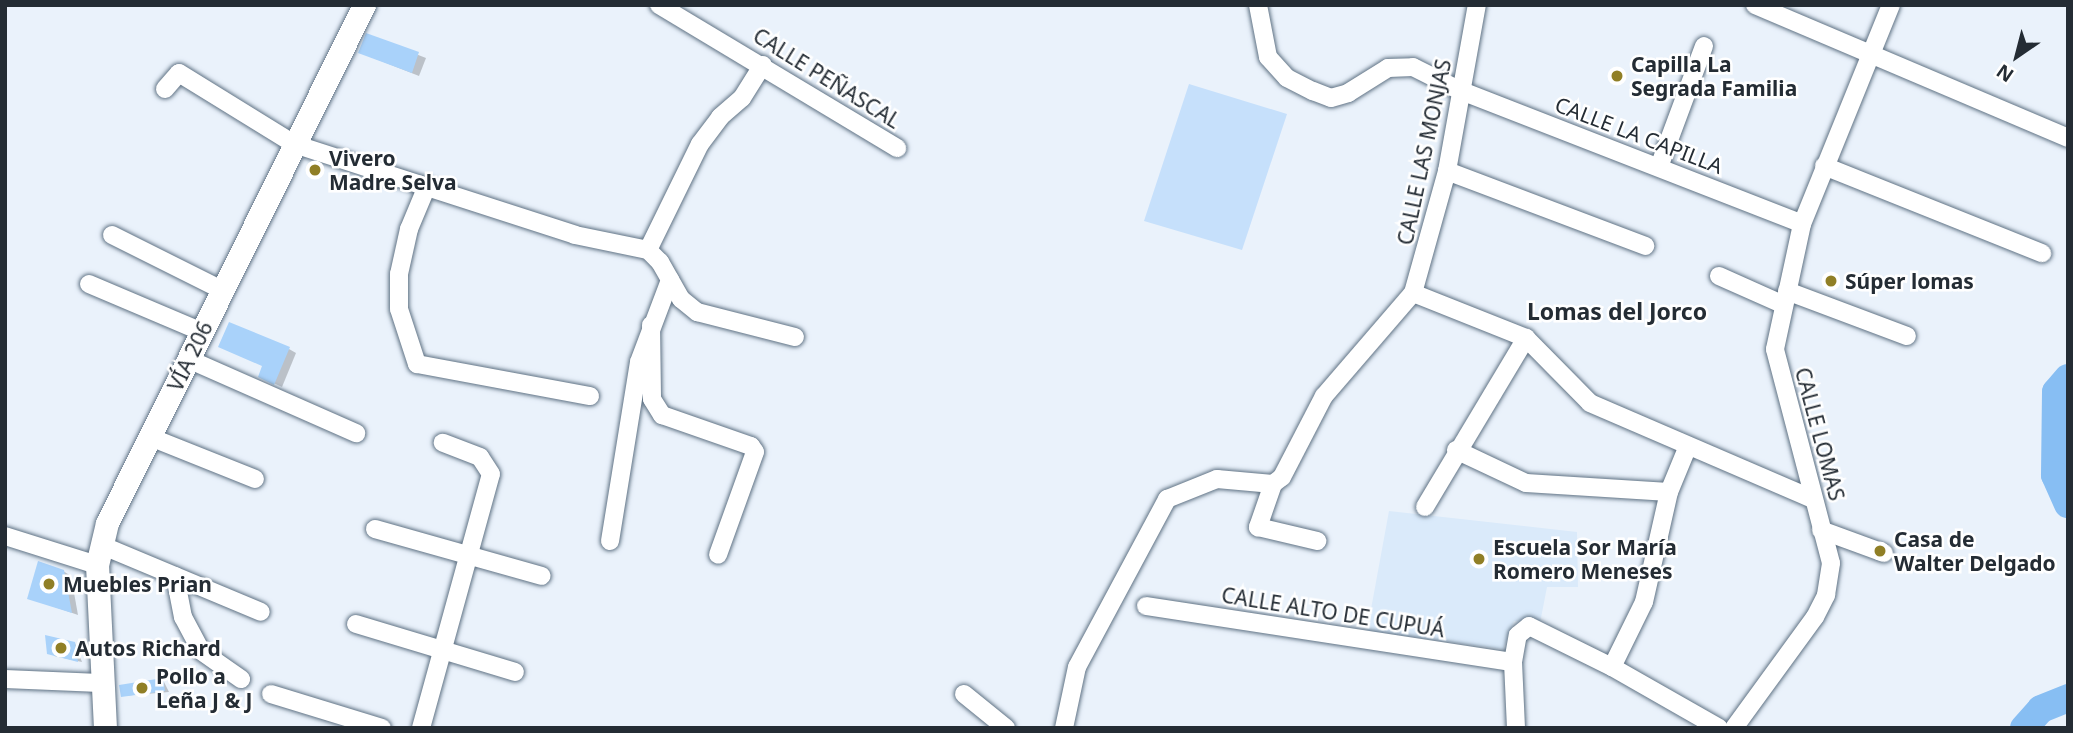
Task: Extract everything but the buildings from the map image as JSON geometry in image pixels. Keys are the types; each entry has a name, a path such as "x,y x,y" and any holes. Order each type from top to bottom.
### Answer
{"main road":[{"name":"VÍA 206","path":"105,728 100,683 99,555 150,437 364,5"}],"street":[{"name":"CALLE PEÑASCAL","path":"659,5 763,65 897,148"},
{"name":"CALLE LA CAPILLA","path":"1258,5 1268,57 1287,78 1313,91 1331,98 1348,93 1388,68 1413,67 1459,90 1802,224"},
{"name":"CALLE LAS MONJAS","path":"1317,541 1258,527 1273,484 1282,477 1324,396 1413,293 1447,172 1459,90 1477,5"},
{"path":"1755,5 2068,138"},
{"name":"CALLE LOMAS","path":"1734,728 1815,617 1826,595 1831,563 1775,349 1802,224 1891,5"},
{"path":"1660,167 1704,47"},
{"path":"648,250 699,144 720,117 742,99 763,65"},
{"path":"165,89 179,72 294,144 575,235 648,250 681,299 696,312 795,337"},
{"path":"1824,166 2042,253"},
{"path":"1447,172 1645,246"},
{"path":"427,186 409,229 399,274 400,309 417,364 590,396"},
{"path":"112,235 222,290"},
{"path":"1719,276 1907,336"},
{"path":"610,541 639,362 670,280"},
{"path":"89,284 202,332"},
{"path":"1413,293 1526,338 1590,402 1814,499"},
{"path":"651,325 655,407 677,424 751,446 755,452 718,555"},
{"path":"1425,507 1456,450 1526,338"},
{"path":"188,359 356,433"},
{"path":"150,437 255,479"},
{"path":"421,728 491,474 480,457 443,443"},
{"path":"1612,667 1644,602 1669,492 1688,446"},
{"path":"1456,450 1526,483 1669,492"},
{"path":"1064,728 1077,667 1167,499 1217,479 1273,484"},
{"path":"375,529 542,576"},
{"path":"1821,530 1884,553"},
{"path":"5,536 99,555 175,576 261,611"},
{"path":"175,576 183,617 201,651 241,679"},
{"name":"CALLE ALTO DE CUPUÁ","path":"1146,606 1513,662"},
{"path":"356,624 443,648 515,672"},
{"path":"1516,728 1513,662 1518,635 1529,626 1612,667 1719,728"},
{"path":"5,679 100,683"},
{"path":"271,694 382,728"},
{"path":"964,694 1006,728"}],"shaded area":[{"path":"1189,84 1287,114 1242,250 1144,221"},
{"name":"Escuela Sor María Romero Meneses","path":"1389,511 1577,532 1578,587 1547,587 1540,623 1514,621 1503,649 1367,631"}],"waterway":[{"path":"2068,378 2056,392 2055,475 2068,504"},
{"path":"2024,728 2041,709 2068,698"}],"place":[{"name":"Capilla La Segrada Familia","path":"1617,76"},
{"name":"Vivero Madre Selva","path":"315,170"},
{"name":"Súper lomas","path":"1831,281"},
{"name":"Casa de Walter Delgado","path":"1880,551"},
{"name":"Escuela Sor María Romero Meneses","path":"1479,559"},
{"name":"Muebles Prian","path":"49,584"},
{"name":"Autos Richard","path":"61,648"},
{"name":"Pollo a Leña J & J","path":"142,688"}],"district":[{"name":"Lomas del Jorco","path":"1617,311"}]}
